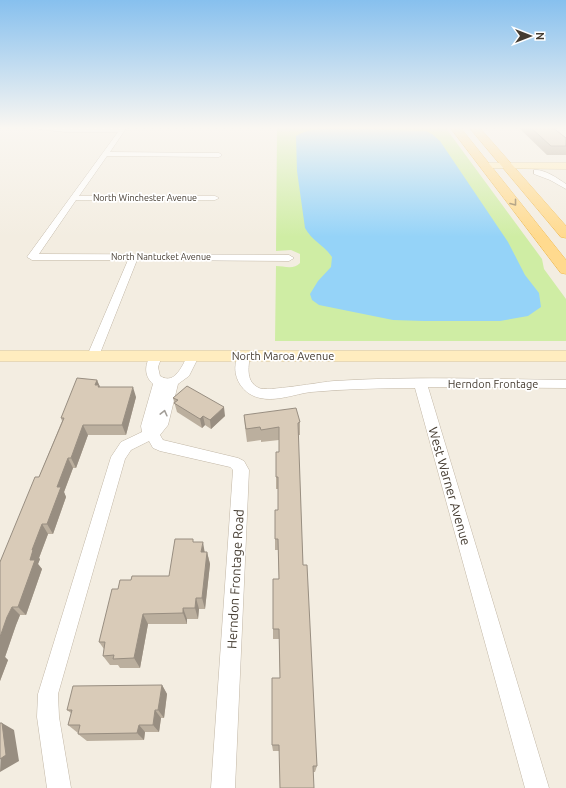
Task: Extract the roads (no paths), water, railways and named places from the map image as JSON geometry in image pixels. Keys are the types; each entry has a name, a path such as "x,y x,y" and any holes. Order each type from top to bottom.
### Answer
{"main road":[{"path":"484,164 566,270"},
{"path":"506,164 566,234"},
{"path":"488,169 566,166"},
{"path":"510,169 537,172 566,172"},
{"name":"North Maroa Avenue","path":"0,356 566,356"}],"street":[{"path":"75,198 98,164"},
{"path":"537,172 553,178 565,186"},
{"path":"565,186 562,176 566,172"},
{"name":"North Winchester Avenue","path":"75,198 215,198"},
{"name":"North Nantucket Avenue","path":"75,198 32,257 289,258"},
{"path":"93,356 134,257"},
{"path":"156,356 152,368 155,380 166,383"},
{"path":"59,788 48,717 48,694 118,457 126,446 152,434 148,430 148,426 166,383 184,374 193,356"},
{"path":"244,356 241,370 243,380 254,392 263,394 334,385 420,383"},
{"name":"Herndon Frontage","path":"420,383 566,384"},
{"name":"West Warner Avenue","path":"420,383 536,788"},
{"name":"Herndon Frontage Road","path":"152,434 158,444 165,447 233,462 239,465 241,470 223,788"}],"water":[{"path":"297,164 455,164 508,242 525,275 539,293 541,307 528,316 500,321 424,321 393,320 319,305 312,300 310,294 318,281 331,267 332,257 305,228"}]}
